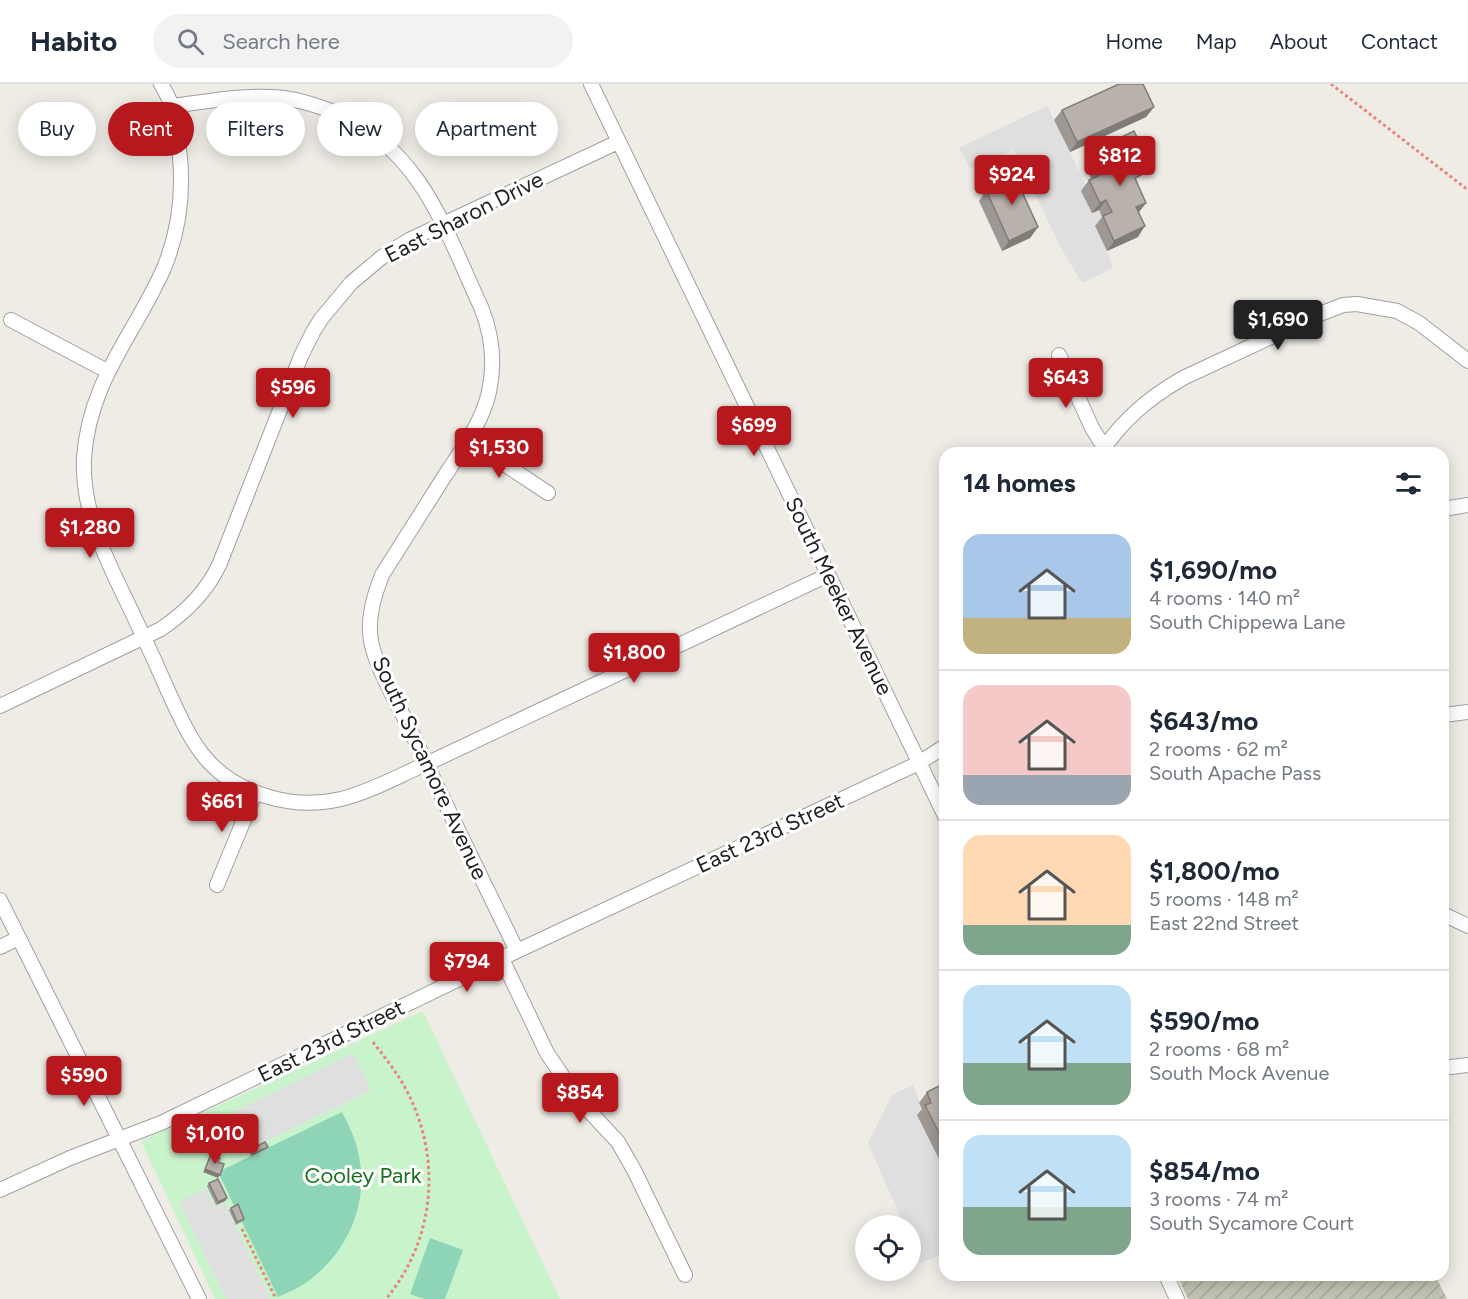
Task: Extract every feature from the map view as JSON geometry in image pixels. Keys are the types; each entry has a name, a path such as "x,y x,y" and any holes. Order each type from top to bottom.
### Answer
{"street":[{"path":"161,84 170,102"},
{"name":"South Meeker Avenue","path":"591,84 939,804"},
{"name":"South Sycamore Avenue","path":"194,103 238,97 298,100 324,108 360,124 406,162 423,186 481,307 491,339 489,393 468,440 382,574 374,598 370,621 371,639 377,658 426,764 517,951"},
{"name":"East Sharon Drive","path":"0,706 161,629 176,619 213,579 301,356 321,319 351,283 382,257 409,240 618,142"},
{"path":"180,156 180,209 174,240 163,268 107,371 88,430 84,460 87,502 97,536 194,743 217,770 231,780 255,793 297,804 340,799 366,791 828,575"},
{"path":"1104,447 1131,415 1162,390 1343,305 1382,307 1409,316 1468,361"},
{"path":"11,320 107,371"},
{"path":"1059,355 1101,447"},
{"path":"468,440 548,493"},
{"path":"1449,508 1468,505"},
{"path":"1449,714 1468,712"},
{"name":"East 23rd Street","path":"0,1190 119,1138 161,1123 502,958 919,763 939,750"},
{"path":"217,885 255,793"},
{"path":"0,900 199,1299"},
{"path":"1449,917 1468,926"},
{"path":"0,947 19,938"},
{"path":"502,958 547,1053 578,1099 618,1142 685,1275"},
{"path":"1449,1067 1468,1065"},
{"path":"1169,1281 1177,1299"}],"path":[{"path":"1331,84 1468,190"},
{"path":"373,1042 401,1081 414,1110 425,1140 430,1176 429,1199 414,1257 404,1276 386,1299"},
{"path":"242,1229 276,1299"}],"shaded area":[{"path":"1047,106 1104,222 1107,251 1113,268 1082,283 1061,248 1014,150 971,169 959,148"},
{"path":"353,1053 371,1090 242,1153 224,1117"},
{"path":"913,1085 939,1155 939,1256 921,1263 921,1215 900,1215 868,1143 892,1095"},
{"path":"206,1189 215,1207 225,1203 270,1299 226,1299 179,1202"},
{"path":"1180,1281 1438,1281 1447,1299 1188,1299"}],"green space":[{"name":"Cooley Park","path":"423,1011 560,1299 215,1299 141,1141"},
{"path":"342,1112 353,1135 359,1158 360,1197 356,1216 349,1234 326,1266 311,1279 278,1297 218,1172"},
{"path":"430,1238 463,1250 445,1299 424,1299 410,1294"}],"building":[{"path":"1119,84 1143,84 1154,107 1077,142 1062,110"},
{"path":"1134,131 1142,147 1131,152 1141,175 1135,178 1146,203 1136,207 1145,226 1114,241 1103,216 1112,212 1106,200 1100,203 1089,180 1102,174 1095,161 1111,153 1107,144"},
{"path":"1008,174 1010,180 1021,175 1029,191 1023,194 1038,227 1009,241 986,190 992,188 990,183"},
{"path":"939,1086 939,1133 925,1105 931,1103 927,1092"},
{"path":"265,1142 268,1147 253,1154 251,1149"},
{"path":"211,1154 220,1158 218,1162 224,1164 220,1175 205,1169"},
{"path":"218,1179 227,1198 218,1202 209,1183"},
{"path":"238,1204 244,1219 237,1222 231,1208"}]}
